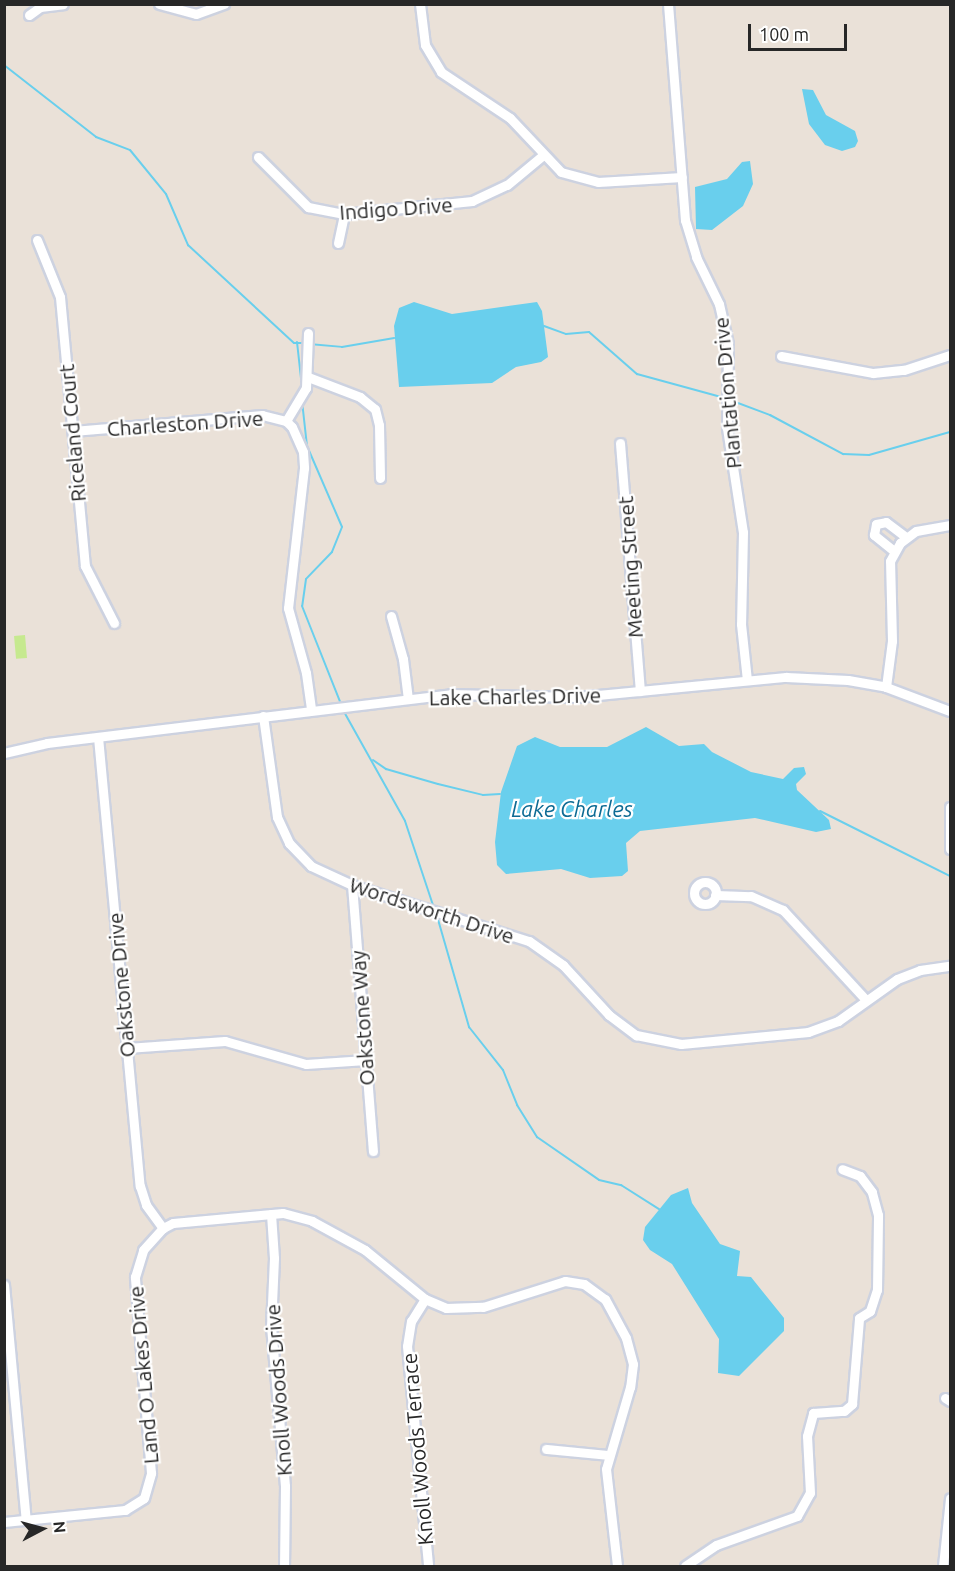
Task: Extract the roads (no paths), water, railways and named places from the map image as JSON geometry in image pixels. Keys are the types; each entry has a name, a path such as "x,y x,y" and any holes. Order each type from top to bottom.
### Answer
{"street":[{"path":"29,15 40,7 63,4"},
{"path":"159,4 196,14 224,4"},
{"path":"420,4 425,45 441,72 510,118 542,156 561,172 585,181 682,177"},
{"name":"Plantation Drive","path":"668,4 689,238 719,304 728,344 727,428 743,532 741,624 747,680"},
{"name":"Indigo Drive","path":"258,157 308,207 344,214 472,201 507,185 542,156"},
{"path":"338,243 344,214"},
{"name":"Riceland Court","path":"37,240 60,297 85,567 114,623"},
{"path":"286,421 308,377 308,333"},
{"path":"781,356 873,373 904,370 951,355"},
{"path":"308,377 360,398 375,409 379,425 380,478"},
{"name":"Charleston Drive","path":"73,431 233,416 262,415 286,421 303,452 288,608 306,673 311,710"},
{"name":"Meeting Street","path":"620,443 639,691"},
{"path":"894,551 874,535 876,524 885,522 906,537"},
{"path":"886,687 892,641 889,570 894,551 906,537 928,527 951,525"},
{"path":"391,615 403,659 408,699"},
{"name":"Lake Charles Drive","path":"4,753 47,743 451,694 568,697 747,680 817,676 886,687 951,711"},
{"name":"Wordsworth Drive","path":"263,716 273,802 283,832 311,866 352,885 529,941 563,965 619,1025 655,1042 681,1044 808,1032 838,1021 866,1000 908,974 951,966"},
{"name":"Oakstone Drive","path":"98,737 140,1186 146,1205 163,1228"},
{"path":"951,807 951,849"},
{"name":"Oakstone Way","path":"352,885 373,1151"},
{"path":"716,895 751,896 783,910 866,1000"},
{"path":"127,1048 225,1041 306,1064 366,1060"},
{"path":"685,1566 716,1545 797,1516 810,1493 807,1436 813,1413 844,1411 852,1404 859,1318 870,1311 877,1290 876,1204 860,1176 842,1169"},
{"path":"163,1228 185,1221 271,1214 295,1215 326,1228 377,1257 425,1299 446,1308 468,1310 565,1281 584,1284 599,1293 626,1338 633,1364 630,1387 608,1455 606,1483 617,1566"},
{"name":"Knoll Woods Drive","path":"271,1214 274,1258 271,1326 285,1486 284,1566"},
{"name":"Land O Lakes Drive","path":"4,1522 125,1510 139,1503 148,1490 151,1473 135,1277 143,1250 163,1228"},
{"path":"4,1285 26,1520"},
{"name":"Knoll Woods Terrace","path":"425,1299 411,1321 407,1346 428,1566"},
{"path":"546,1449 608,1455"},
{"path":"943,1566 951,1498"}],"water":[{"path":"802,89 813,90 826,115 855,131 858,141 855,147 842,151 825,145 809,124"},
{"path":"750,161 753,184 743,206 712,230 696,229 695,187 727,179 742,162"},
{"path":"414,302 452,314 537,302 542,311 548,357 541,362 516,367 492,383 399,387 394,326 399,308"},
{"name":"Lake Charles","path":"646,727 679,746 704,744 712,752 751,772 783,779 794,768 804,767 806,774 796,784 797,790 829,820 831,829 816,832 755,818 640,831 626,843 628,871 622,876 590,878 561,869 506,874 497,865 495,842 501,792 517,746 535,737 560,747 607,747"},
{"path":"688,1188 692,1203 720,1244 740,1251 737,1276 751,1277 784,1318 784,1331 739,1376 718,1373 719,1339 672,1264 650,1250 643,1240 645,1227 671,1195"}],"waterway":[{"path":"4,65 96,137 130,150 166,194 188,245 294,343 304,343"},
{"path":"544,326 566,334 589,332 637,374 725,398"},
{"path":"309,344 342,347 394,338"},
{"path":"297,342 302,387"},
{"path":"730,400 770,415 843,454 869,455 950,432"},
{"path":"302,401 307,446 342,527 332,552 306,579 302,606 341,704"},
{"path":"343,710 405,821 434,908"},
{"path":"373,760 386,769 438,784 483,795 500,794"},
{"path":"820,811 950,876"},
{"path":"437,916 469,1027 503,1070 517,1105 537,1137 599,1180 621,1185 659,1209"}]}
